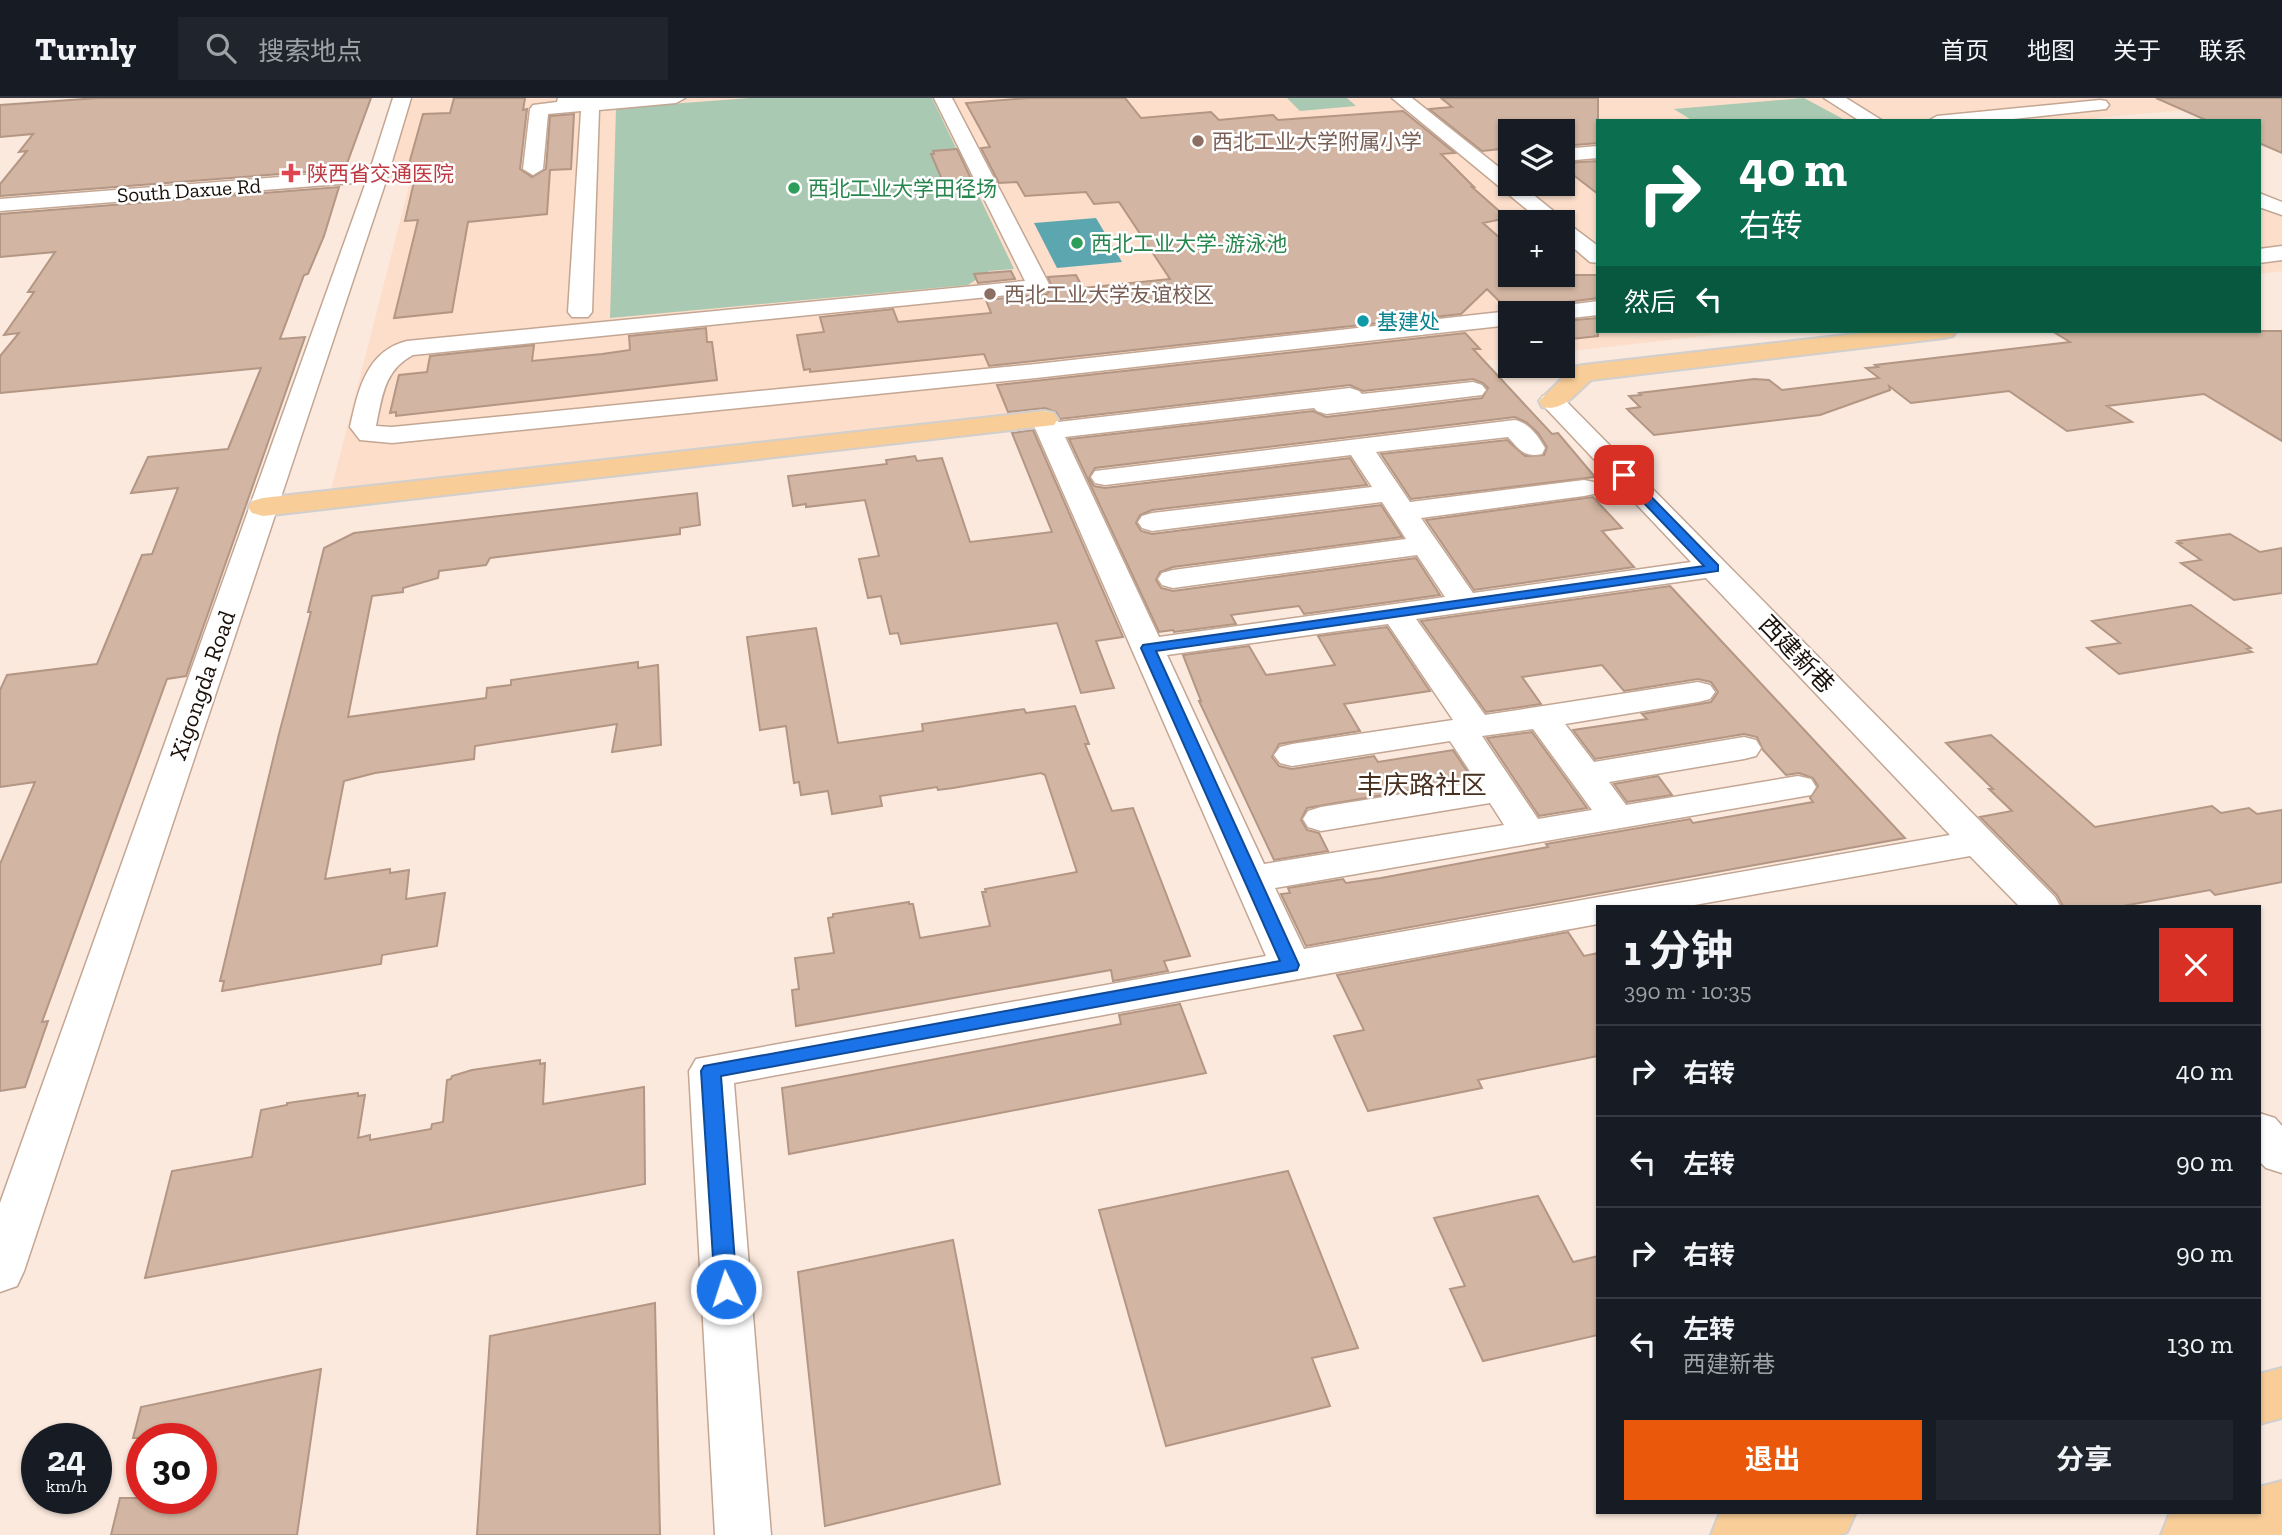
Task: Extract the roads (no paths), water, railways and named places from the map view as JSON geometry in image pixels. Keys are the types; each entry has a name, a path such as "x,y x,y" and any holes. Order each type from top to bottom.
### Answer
{"main road":[{"path":"1552,401 1583,373 1927,333"},
{"path":"263,507 1046,425"},
{"path":"2261,1398 2282,1393"},
{"path":"2190,1535 2282,1509"},
{"path":"1740,1535 1819,1514"}],"street":[{"name":"Xigongda Road","path":"0,1271 378,175 402,98"},
{"path":"567,98 566,104 590,104"},
{"path":"533,169 539,109 676,98"},
{"path":"943,98 1038,286 407,348 394,354 375,375 363,427 369,434 392,435 1036,371 1498,319"},
{"path":"1401,98 1540,210"},
{"path":"1832,98 1870,119"},
{"path":"580,312 590,104"},
{"path":"1959,119 2100,106"},
{"path":"1575,154 1596,152"},
{"path":"1481,163 1498,161"},
{"name":"South Daxue Rd","path":"0,205 378,175"},
{"path":"2261,200 2282,209"},
{"path":"1575,239 1596,255"},
{"path":"2261,256 2282,253"},
{"path":"1575,311 1596,308"},
{"path":"1465,604 1396,502 1323,407 1473,390"},
{"path":"1291,965 1046,425 1350,396"},
{"name":"西建新巷","path":"1552,401 2041,905"},
{"path":"1105,477 1515,428 1532,448"},
{"path":"1152,522 1584,488"},
{"path":"1173,579 1426,545"},
{"path":"1148,648 1714,568"},
{"path":"1396,613 1528,833"},
{"path":"1292,755 1698,692"},
{"path":"1542,717 1616,817"},
{"path":"1585,775 1744,748"},
{"path":"1252,879 1798,787"},
{"path":"1321,819 1500,790"},
{"path":"1623,905 1979,842"},
{"path":"743,1535 711,1071 1596,910"},
{"path":"2261,1133 2282,1155"}],"water":[{"name":"西北工业大学-游泳池","path":"1096,218 1122,262 1057,268 1034,223"}],"place":[{"name":"西北工业大学附属小学","path":"1198,141"},
{"name":"陕西省交通医院","path":"291,173"},
{"name":"西北工业大学田径场","path":"794,188"},
{"name":"西北工业大学-游泳池","path":"1077,243"},
{"name":"西北工业大学友谊校区","path":"990,294"},
{"name":"基建处","path":"1363,321"}],"district":[{"name":"丰庆路社区","path":"1422,785"}]}
